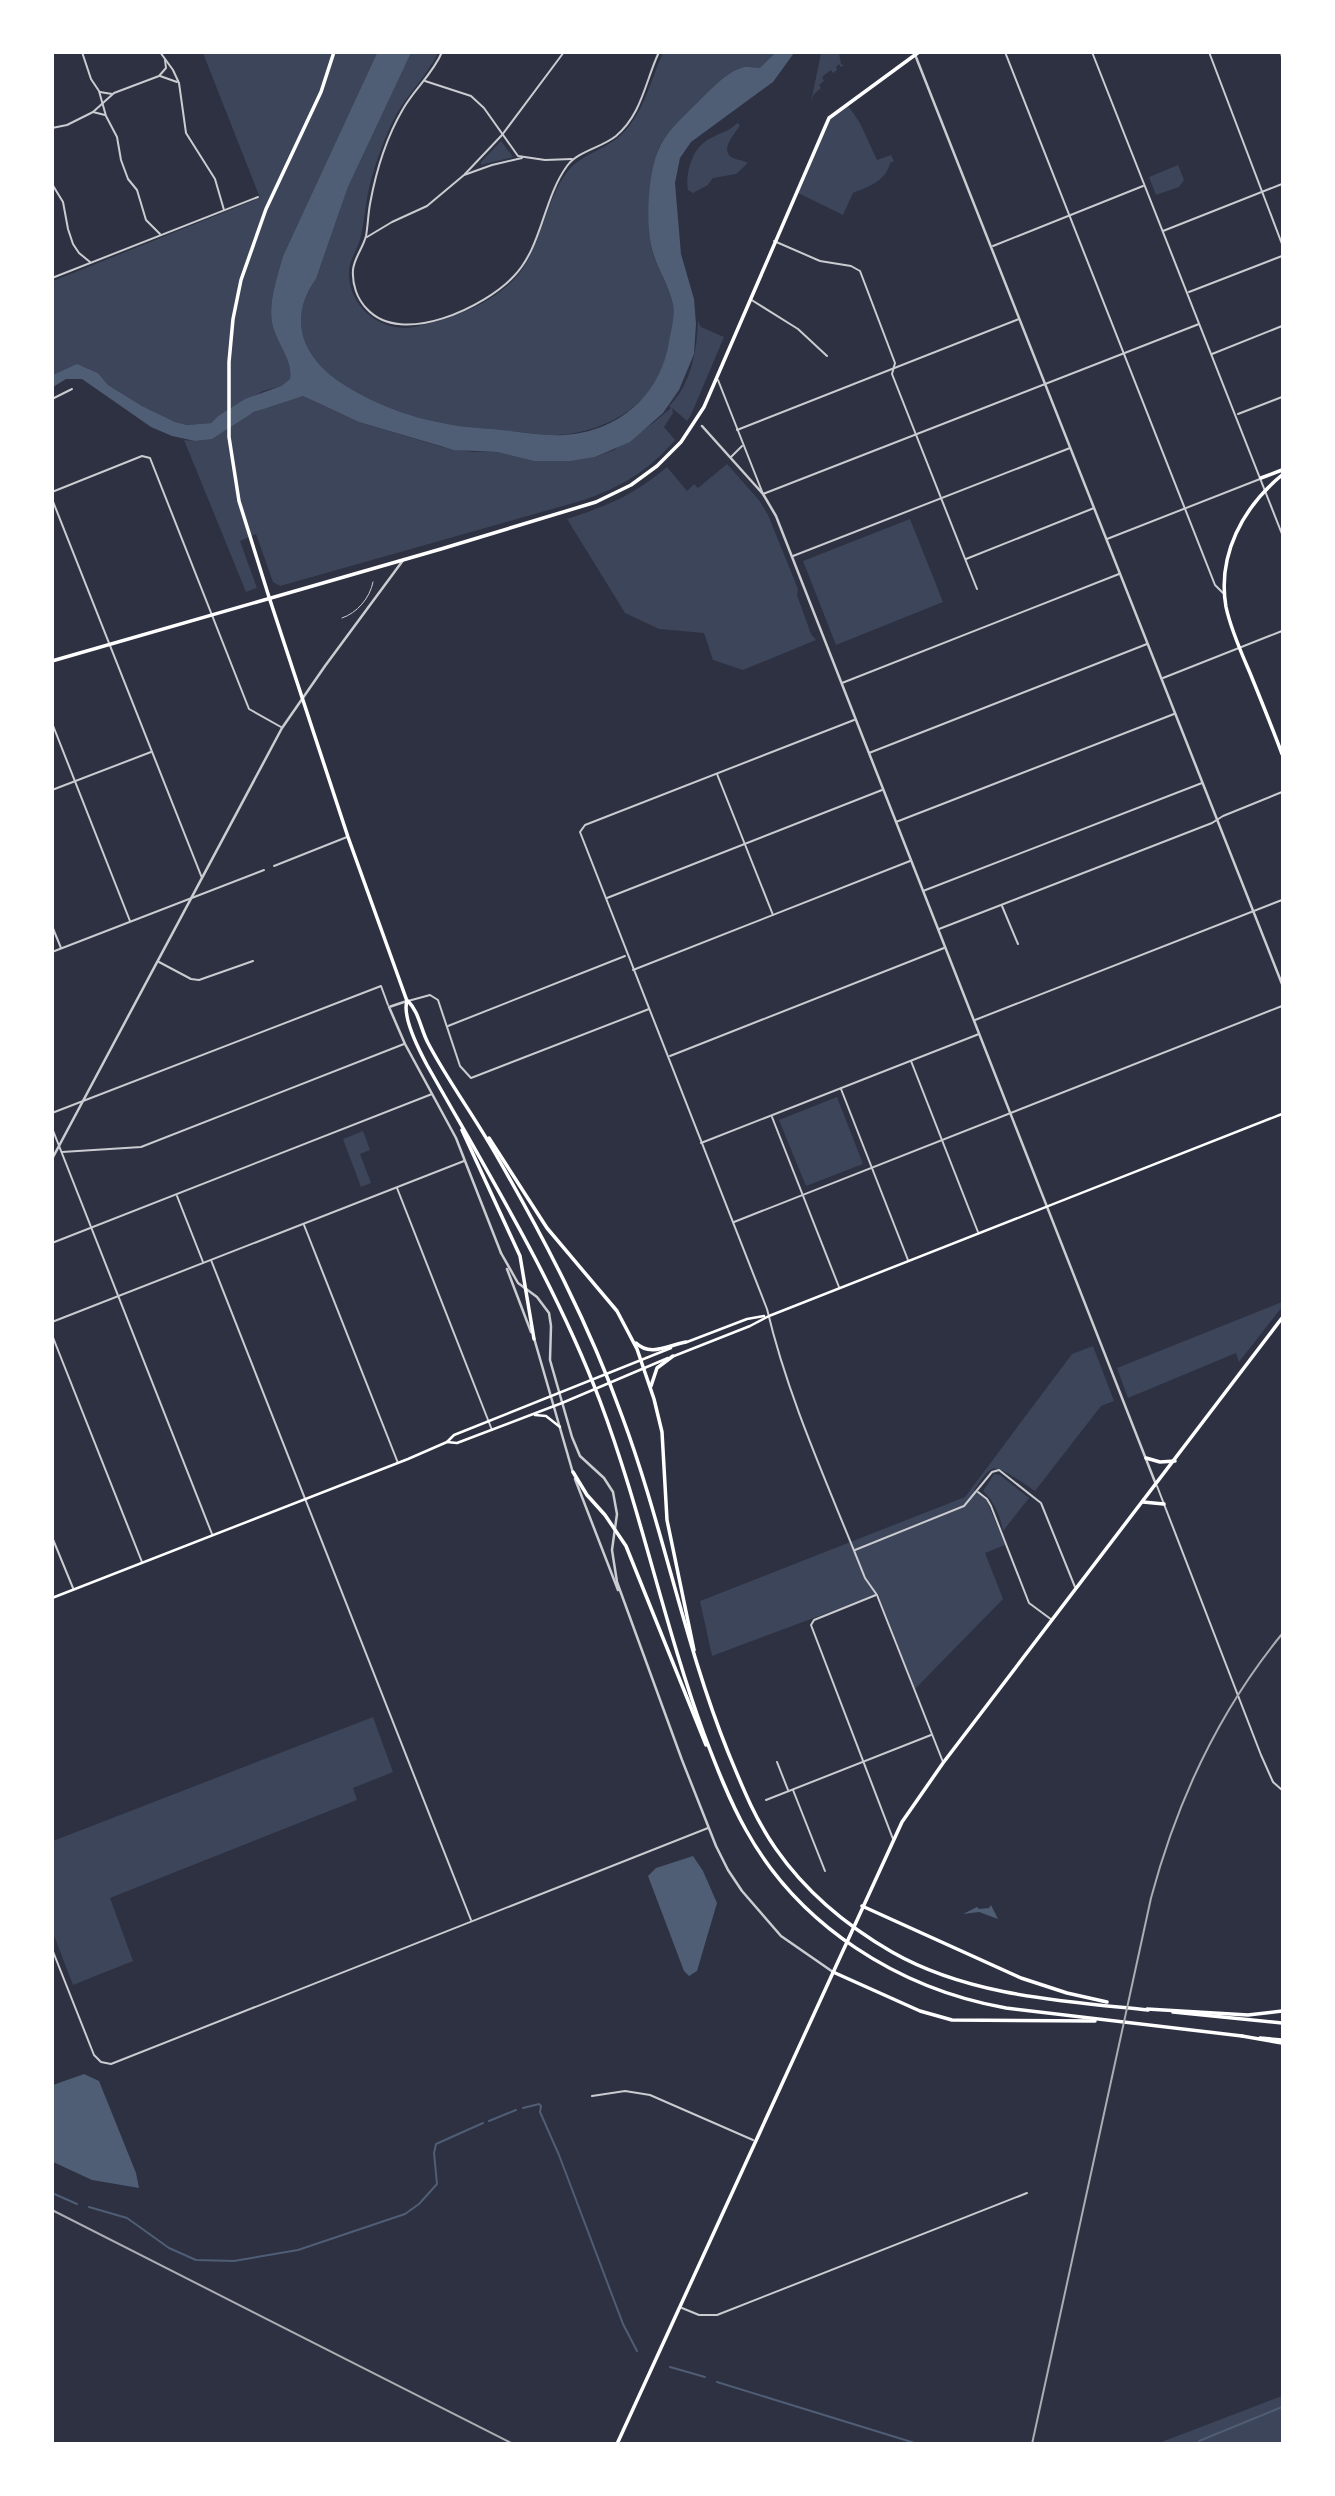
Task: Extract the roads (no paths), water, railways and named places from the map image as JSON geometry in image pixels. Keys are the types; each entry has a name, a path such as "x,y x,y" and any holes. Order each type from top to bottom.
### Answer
{"main road":[{"path":"334,52 321,92 266,209 248,256 233,319 228,399 229,437 239,501 348,837 407,1001 413,1007 429,1044 547,1228 617,1311 634,1341 652,1391 663,1444 667,1520 700,1676"},
{"path":"52,661 404,559 614,494 631,485 657,466 681,442 696,421 829,118 916,53"},
{"path":"1261,478 1283,472"},
{"path":"1283,472 1265,489 1242,520 1227,563 1225,595 1229,618 1283,754"},
{"path":"407,1001 405,1010 415,1040 530,1247 587,1366 626,1478 687,1685 719,1773"},
{"path":"449,1103 517,1247 534,1339"},
{"path":"470,1108 557,1265 616,1398 646,1490 700,1676 757,1818 777,1850 810,1890 870,1939 911,1962 967,1983 1003,1991 1080,1999 1130,2008 1248,2015 1283,2011"},
{"path":"447,1442 457,1443 562,1403 769,1316 1283,1114"},
{"path":"52,1598 398,1463 447,1442 454,1434 640,1359 747,1320 769,1316"},
{"path":"617,2444 862,1906 912,1806 1283,1318"},
{"path":"634,1341 643,1349 656,1350 686,1342"},
{"path":"652,1391 654,1373 673,1356"},
{"path":"531,1415 546,1416 560,1427"},
{"path":"1146,1458 1160,1462 1175,1461"},
{"path":"573,1472 587,1495 615,1528 632,1559 693,1716 753,1842 794,1895 826,1926 863,1953 917,1982 968,2000 1073,2018 1283,2042"},
{"path":"1143,1502 1164,1504"},
{"path":"862,1906 1021,1978 1080,1999"},
{"path":"832,1972 920,2011 952,2020 1073,2018"},
{"path":"1147,2009 1283,2024"}],"street":[{"path":"82,52 116,135 128,179 136,190 146,220 162,235"},
{"path":"160,52 173,70 178,83 186,133 212,173 224,210"},
{"path":"442,52 424,81 410,97 392,130 373,189 365,238 353,276 358,297 369,312 388,323 419,324 444,317 494,292 520,270 554,190 573,159"},
{"path":"365,238 427,206 464,175 502,135 564,52"},
{"path":"464,175 523,158 573,159 611,140 629,123 639,106 659,52"},
{"path":"1005,52 1215,585 1225,595"},
{"path":"1092,52 1283,534"},
{"path":"1209,52 1283,244"},
{"path":"1281,52 1283,57"},
{"path":"916,53 1283,984"},
{"path":"99,91 114,93 159,76 166,68 165,59"},
{"path":"159,76 178,83"},
{"path":"424,81 454,88 471,96 484,108 514,153 523,158"},
{"path":"52,128 66,125 93,112 114,93"},
{"path":"93,112 106,116"},
{"path":"52,184 64,202 73,244 90,262"},
{"path":"1163,231 1283,184"},
{"path":"991,247 1144,185"},
{"path":"52,278 258,197"},
{"path":"774,241 820,261 858,269 895,363 891,374 977,589"},
{"path":"1187,292 1283,256"},
{"path":"749,298 799,329 827,356"},
{"path":"737,430 1020,319"},
{"path":"763,494 1199,324"},
{"path":"1211,354 1283,326"},
{"path":"717,377 763,494 776,516 793,556 1261,1755 1273,1782 1283,1790"},
{"path":"52,399 72,389"},
{"path":"1236,415 1283,397"},
{"path":"696,421 763,494"},
{"path":"731,457 743,446"},
{"path":"793,556 1071,448"},
{"path":"52,492 142,456 148,456 249,709 282,728"},
{"path":"1107,539 1261,478"},
{"path":"52,499 202,878"},
{"path":"965,560 1095,508"},
{"path":"52,1159 282,728 404,559"},
{"path":"842,683 1120,573"},
{"path":"1162,678 1283,631"},
{"path":"869,753 1148,643"},
{"path":"896,822 1175,713"},
{"path":"856,719 581,828 580,832 769,1316 781,1365 865,1578 877,1595 943,1763"},
{"path":"52,723 130,922"},
{"path":"52,790 152,751"},
{"path":"716,773 773,915"},
{"path":"923,891 1203,783"},
{"path":"606,899 883,790"},
{"path":"938,929 1283,792"},
{"path":"274,866 348,837"},
{"path":"633,970 911,860"},
{"path":"52,952 264,870"},
{"path":"975,1020 1283,900"},
{"path":"1002,905 1018,944"},
{"path":"52,926 61,948"},
{"path":"668,1056 945,947"},
{"path":"447,1027 627,956"},
{"path":"159,962 191,979 199,980 253,961"},
{"path":"52,1113 381,986 404,1044 447,1119 501,1253 534,1339 573,1472 709,1827 735,1881 765,1920 791,1945 832,1972"},
{"path":"389,1007 424,996 434,996 441,1004 460,1066 471,1078 649,1009"},
{"path":"733,1223 1283,1006"},
{"path":"702,1143 980,1033"},
{"path":"62,1152 141,1147 404,1044"},
{"path":"910,1060 979,1234"},
{"path":"840,1088 909,1261"},
{"path":"52,1243 432,1094"},
{"path":"771,1116 839,1288"},
{"path":"52,1128 212,1536"},
{"path":"52,1322 464,1161"},
{"path":"397,1187 492,1430"},
{"path":"177,1195 203,1263"},
{"path":"304,1224 398,1463"},
{"path":"501,1253 514,1278 542,1302 549,1313 550,1360 572,1437 580,1456 604,1478 613,1492 617,1508 612,1540 613,1561 626,1607"},
{"path":"211,1260 471,1922"},
{"path":"52,1335 142,1563"},
{"path":"854,1550 961,1508 996,1470 1001,1471 1041,1503 1075,1590"},
{"path":"978,1492 991,1506 1030,1602 1052,1620"},
{"path":"52,1537 74,1590"},
{"path":"877,1595 811,1623 893,1840"},
{"path":"766,1800 932,1734"},
{"path":"777,1762 789,1791"},
{"path":"793,1789 825,1871"},
{"path":"52,1949 94,2055 101,2062 111,2064 709,1827"},
{"path":"592,2096 625,2091 650,2095 754,2141"},
{"path":"680,2307 699,2315 717,2315 1027,2193"}],"lane":[{"path":"342,618 353,614 371,591 373,582"}],"waterway":[{"path":"523,2108 539,2104 541,2106 540,2112 623,2324 637,2351"},
{"path":"489,2121 516,2110"},
{"path":"89,2207 127,2218 169,2248 196,2260 234,2261 298,2250 405,2214 419,2204 437,2184 434,2153 436,2144 483,2123"},
{"path":"52,2193 77,2204"},
{"path":"670,2367 705,2377"},
{"path":"717,2382 918,2444"},
{"path":"1199,2441 1282,2407"}],"railway":[{"path":"1032,2444 1161,1862 1187,1792 1219,1726 1282,1634"},
{"path":"52,2210 513,2444"}]}
